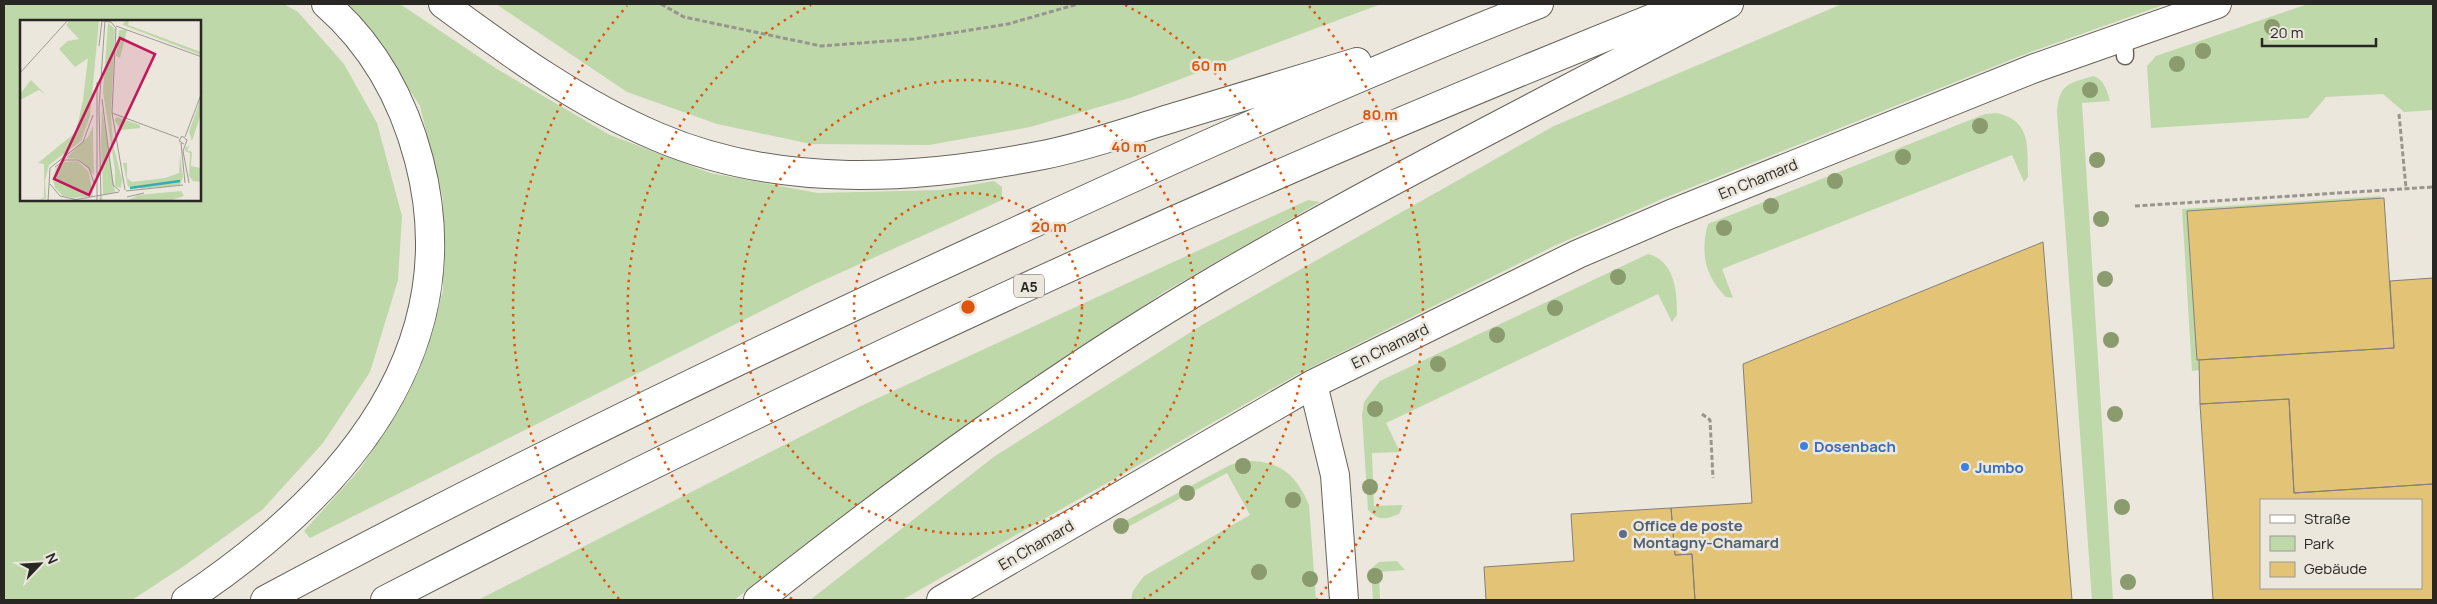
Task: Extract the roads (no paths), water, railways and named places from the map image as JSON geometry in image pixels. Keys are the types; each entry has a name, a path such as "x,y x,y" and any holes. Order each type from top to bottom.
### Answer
{"main road":[{"path":"186,600 259,548 281,529 328,482 356,449 379,417 397,383 414,344 423,306 429,260 429,213 423,177 412,133 396,94 373,56 343,19 326,4"},
{"path":"443,4 513,55 568,90 616,118 660,138 712,156 764,167 806,173 866,176 934,173 1045,155 1500,19"},
{"path":"265,600 497,480 854,306 1326,92 1539,4"},
{"name":"A5","path":"384,600 678,451 1064,269 1527,68 1688,4"},
{"path":"758,600 889,498 970,441 1088,360 1216,280 1324,219 1729,4"},
{"name":"En Chamard","path":"941,600 1313,384 1603,243 1890,126 2125,45 2217,4"},
{"path":"1313,384 1335,475 1344,600"}],"place":[{"name":"Dosenbach","path":"1804,446"},
{"name":"Jumbo","path":"1965,467"},
{"name":"Office de poste Montagny-Chamard","path":"1623,534"}]}
